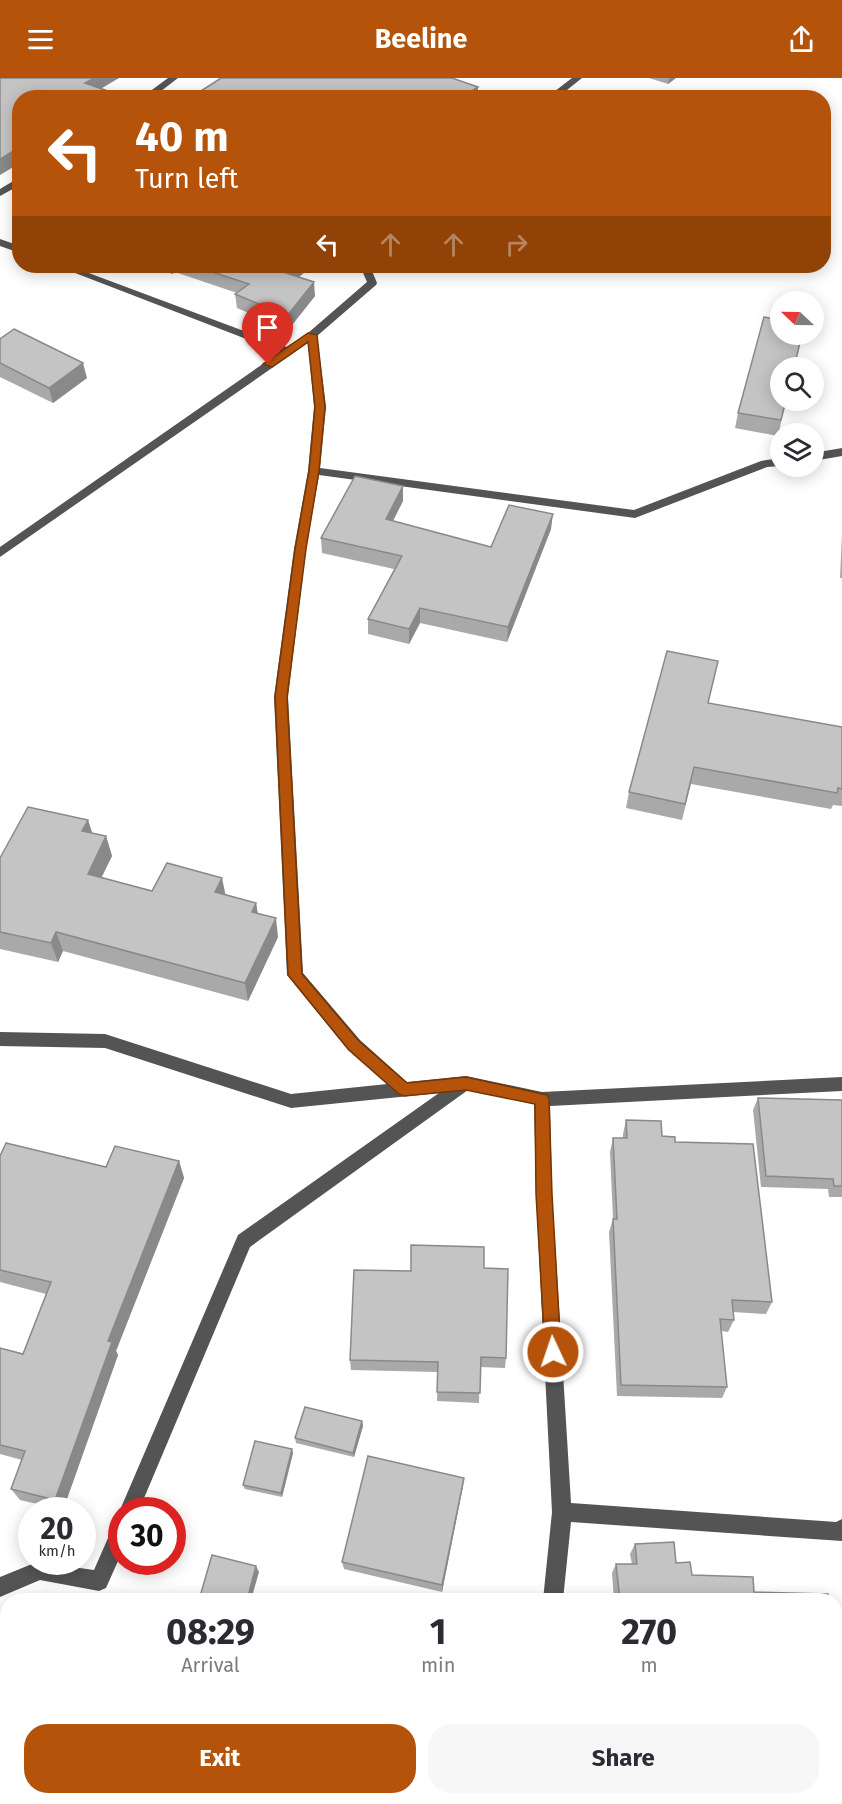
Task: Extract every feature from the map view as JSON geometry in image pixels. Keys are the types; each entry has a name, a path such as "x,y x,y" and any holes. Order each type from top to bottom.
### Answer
{"street":[{"path":"157,90 174,78"},
{"path":"561,90 578,78"},
{"path":"81,273 287,351"},
{"path":"0,554 312,335 372,283 367,273"},
{"path":"312,335 320,407 314,471 300,549 281,697 295,975 354,1045 404,1089"},
{"path":"824,455 842,452"},
{"path":"314,471 635,514 770,463"},
{"path":"0,1039 105,1041 291,1101 466,1083 542,1099 842,1084"},
{"path":"136,1497 244,1241 466,1083"},
{"path":"542,1099 544,1194 562,1512 554,1593"},
{"path":"562,1512 840,1532 842,1529"},
{"path":"0,1587 40,1570 99,1581 108,1561"}],"building":[{"path":"0,78 94,78 85,83 105,90 12,90 12,152 0,159"},
{"path":"221,78 452,78 478,87 473,90 202,90"},
{"path":"215,273 286,273 314,282 287,316 235,294 249,284"},
{"path":"764,317 770,318 770,345 799,345 797,357 770,357 770,411 783,411 781,420 738,413"},
{"path":"14,329 83,363 49,388 0,363 0,339"},
{"path":"355,476 403,486 386,519 491,547 509,505 553,514 508,627 420,608 409,629 368,619 402,556 321,538"},
{"path":"667,651 718,661 708,703 842,727 842,789 838,788 837,793 694,767 685,804 629,792"},
{"path":"28,807 88,820 82,831 106,836 88,874 152,891 167,863 222,878 215,892 256,903 252,912 276,918 245,983 56,932 51,943 0,932 0,858"},
{"path":"758,1098 842,1100 842,1186 834,1186 833,1179 766,1176"},
{"path":"626,1120 661,1121 662,1136 675,1137 675,1142 753,1144 772,1302 732,1300 734,1320 720,1319 727,1387 621,1385 613,1219 617,1219 613,1138 627,1138"},
{"path":"6,1143 106,1167 115,1146 179,1161 108,1341 112,1342 56,1497 43,1497 11,1489 25,1451 0,1445 0,1348 23,1354 51,1282 0,1270 0,1156"},
{"path":"411,1245 484,1247 484,1268 508,1269 506,1358 481,1357 480,1393 437,1392 438,1362 350,1360 354,1270 411,1271"},
{"path":"305,1407 362,1421 353,1453 295,1438"},
{"path":"255,1441 292,1449 281,1493 243,1485"},
{"path":"368,1456 464,1478 442,1585 342,1562"},
{"path":"674,1542 676,1563 690,1562 692,1575 753,1577 754,1592 791,1593 619,1593 616,1564 637,1564 635,1544"},
{"path":"212,1555 256,1566 249,1593 201,1593"}],"route":[{"path":"268,364 312,335 320,407 314,471 300,549 281,697 295,975 354,1045 404,1089 466,1083 542,1099 544,1194 553,1352"}]}
